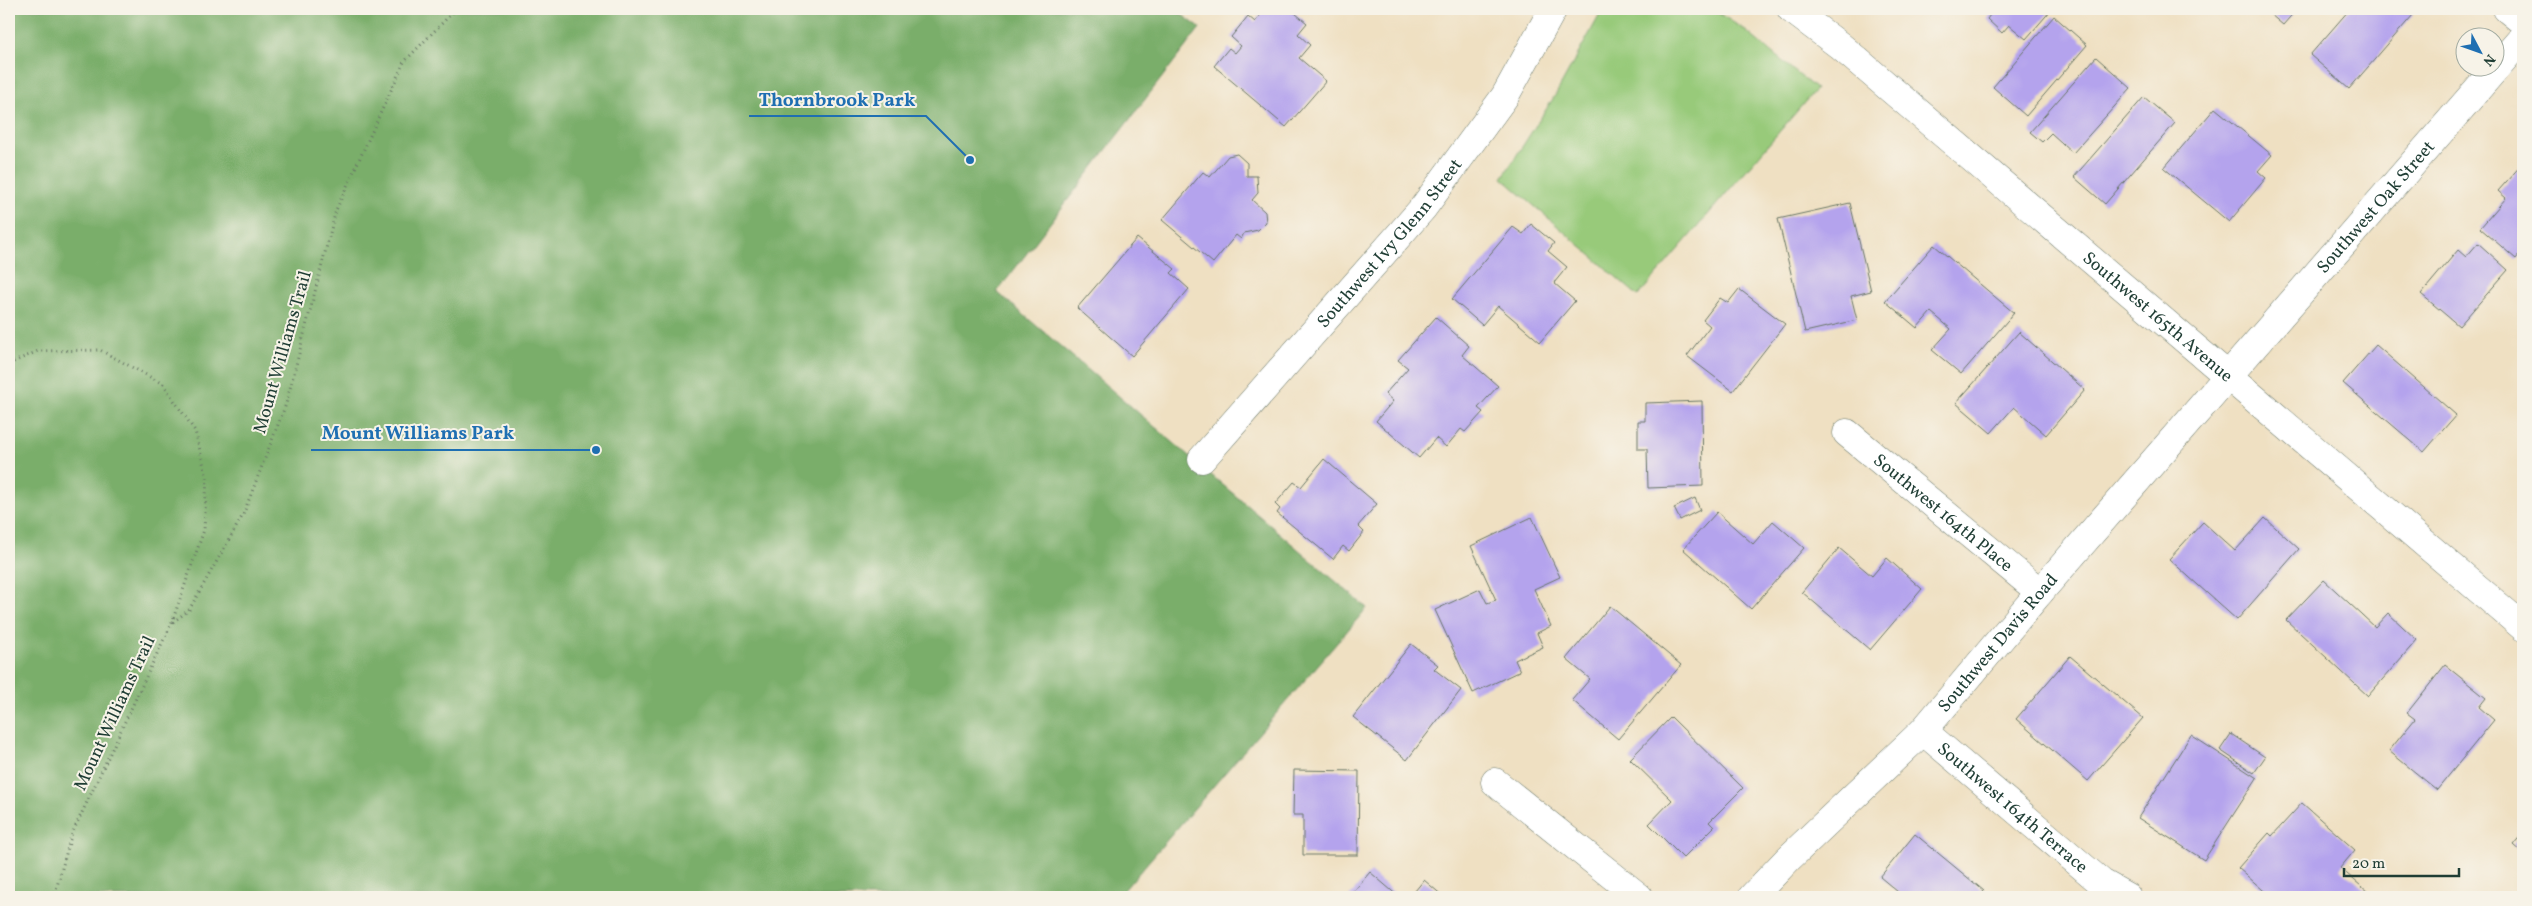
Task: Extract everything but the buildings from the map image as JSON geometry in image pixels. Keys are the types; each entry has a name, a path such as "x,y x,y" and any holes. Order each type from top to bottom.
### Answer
{"street":[{"name":"Southwest Ivy Glenn Street","path":"1202,459 1297,354 1423,208 1505,96 1553,9"},
{"name":"Southwest 165th Avenue","path":"1791,9 1839,45 2523,627"},
{"path":"2507,9 2523,22"},
{"name":"Southwest Oak Street","path":"2229,375 2523,38"},
{"name":"Southwest Davis Road","path":"1752,897 1788,858 1923,731 2040,592 2229,375"},
{"name":"Southwest 164th Place","path":"1847,433 2040,592"},
{"name":"Southwest 164th Terrace","path":"1923,731 2102,883 2127,897"},
{"path":"1494,782 1639,897"}],"path":[{"name":"Mount Williams Trail","path":"54,897 71,836 172,622 189,610 243,515 286,404 336,210 404,62 456,9"},
{"path":"9,364 38,351 100,350 163,384 195,431 207,478 204,530 172,622"}],"green space":[{"path":"9,9 1174,9 1200,28 997,292 1367,608 1118,897 9,897"},
{"path":"1603,9 1712,9 1742,28 1816,89 1638,296 1502,178 1556,94"}],"place":[{"name":"Thornbrook Park","path":"970,160"},
{"name":"Mount Williams Park","path":"596,450"}]}
